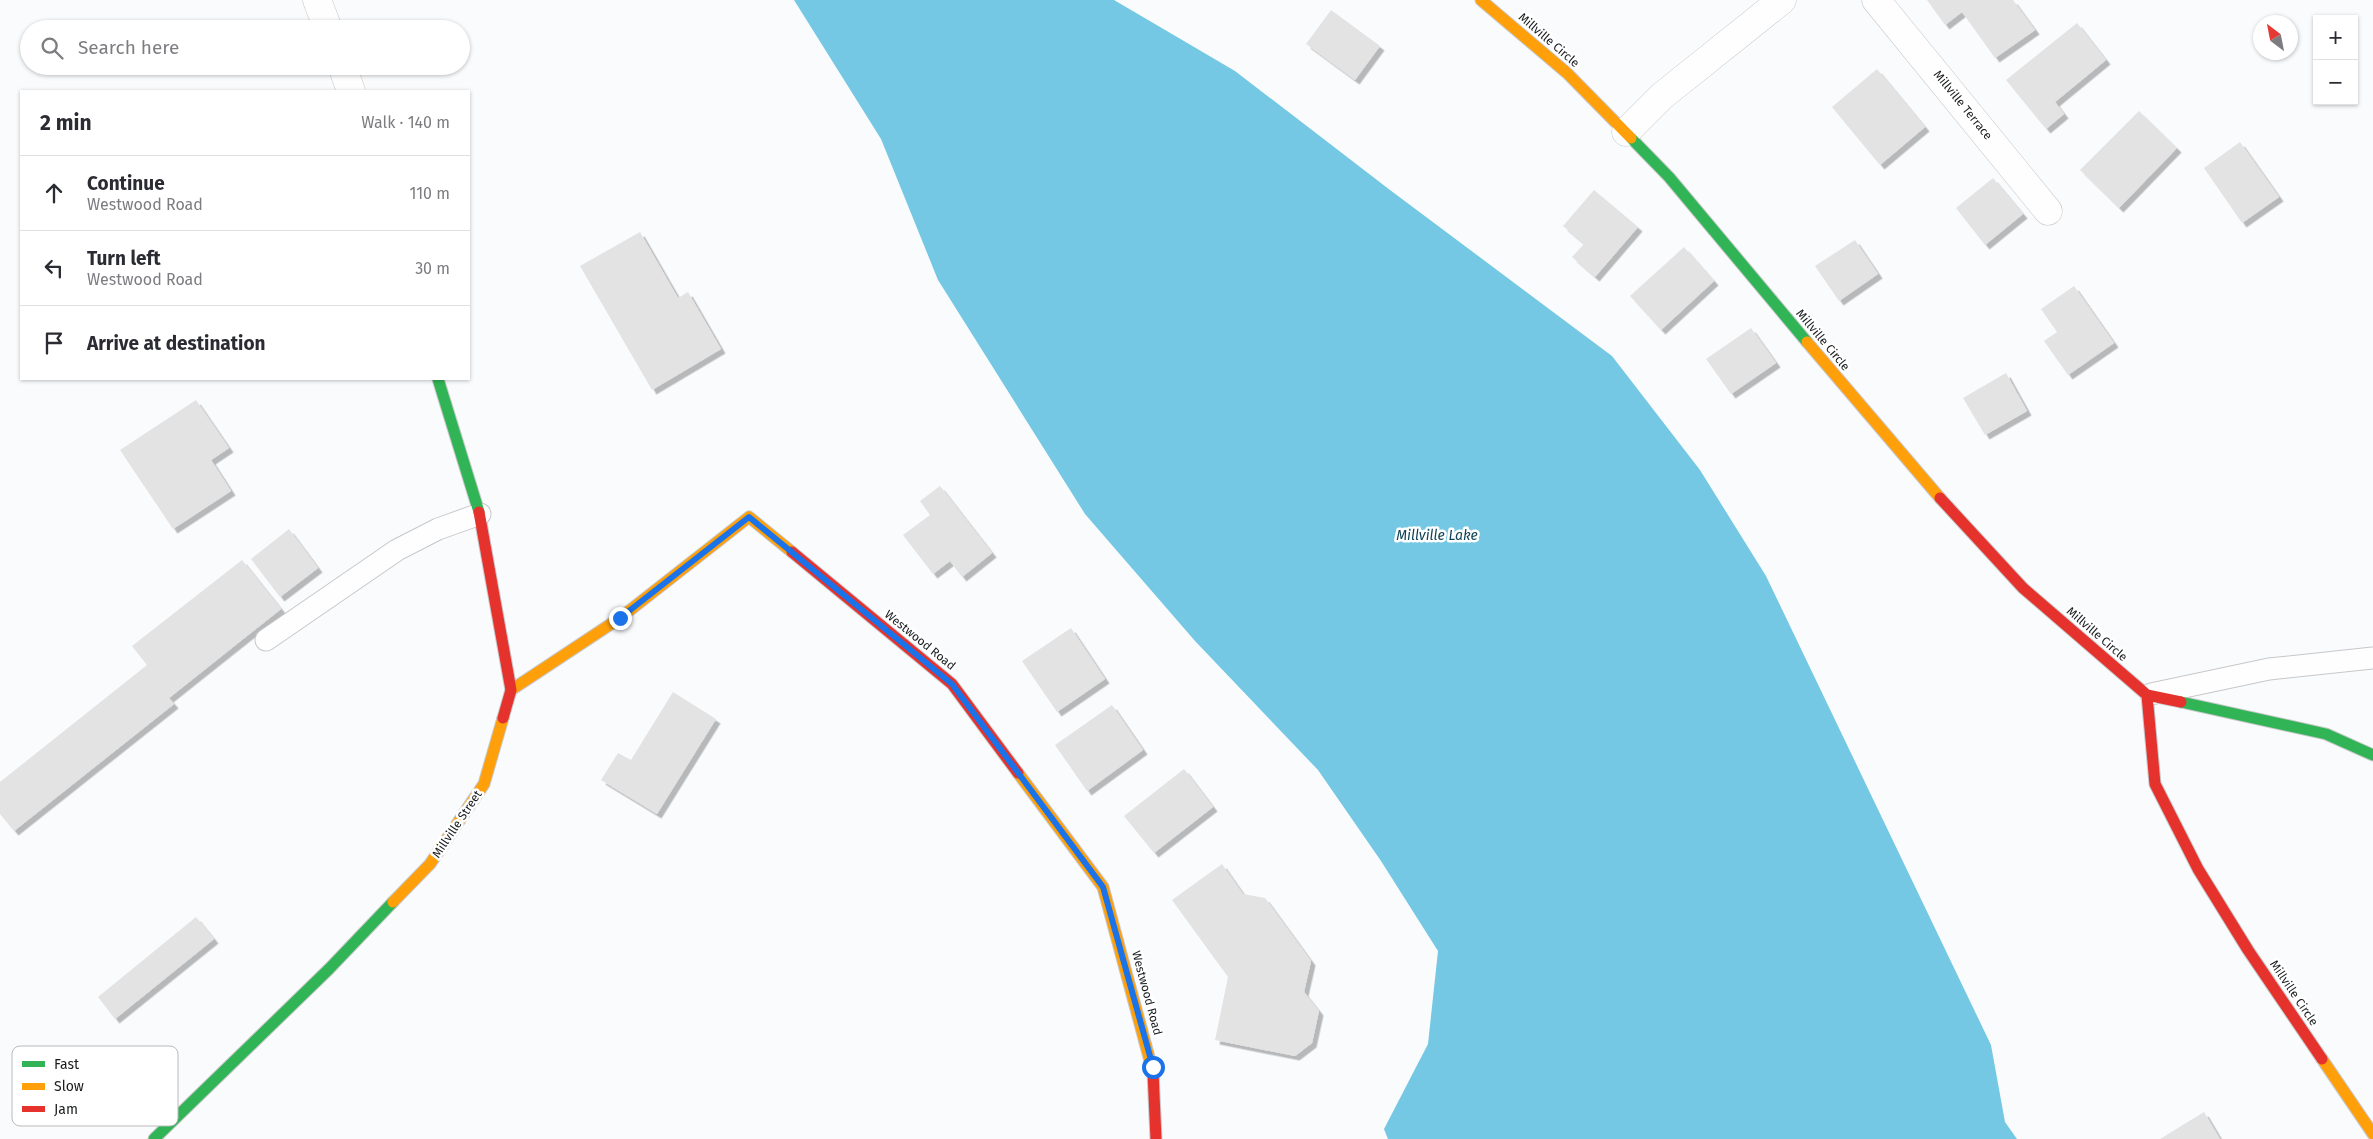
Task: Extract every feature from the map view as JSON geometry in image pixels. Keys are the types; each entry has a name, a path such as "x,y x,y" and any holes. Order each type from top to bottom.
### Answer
{"street":[{"path":"316,0 324,20"},
{"name":"Millville Circle","path":"1480,0 1567,73 1669,177 1920,477 2016,581 2147,695 2326,734 2373,755"},
{"path":"1626,132 1662,96 1782,0"},
{"name":"Millville Terrace","path":"1876,0 2048,211"},
{"path":"345,75 351,90"},
{"name":"Millville Street","path":"178,1116 329,969 430,864 484,784 511,690 483,525 438,380"},
{"name":"Westwood Road","path":"511,690 620,618 749,517 952,684 1103,887 1153,1067 1156,1139"},
{"name":"Millville Circle","path":"2147,695 2155,784 2198,869 2248,950 2373,1134"},
{"name":"Millville Street","path":"154,1139 167,1126"}],"lane":[{"path":"266,640 397,550 438,529 480,514"},
{"path":"2147,695 2269,669 2373,658"}],"water":[{"name":"Millville Lake","path":"794,0 1114,0 1235,71 1612,356 1700,470 1766,576 1991,1045 2005,1122 2017,1139 1388,1139 1384,1129 1428,1044 1438,951 1381,861 1318,770 1195,641 1085,514 938,280 881,139"}],"building":[{"path":"1927,0 2013,0 2035,30 1995,58 1962,12 1945,25"},
{"path":"1331,10 1380,46 1355,80 1306,44"},
{"path":"2077,23 2106,60 2055,102 2064,114 2046,129 2006,80"},
{"path":"1877,69 1925,127 1880,165 1832,107"},
{"path":"2139,111 2177,148 2119,208 2080,170"},
{"path":"2240,142 2279,197 2242,223 2204,168"},
{"path":"1993,178 2023,214 1985,245 1956,208"},
{"path":"1594,190 1638,227 1595,277 1572,257 1584,244 1563,226"},
{"path":"640,232 678,298 688,292 721,349 652,390 580,266"},
{"path":"1855,240 1878,274 1839,301 1815,266"},
{"path":"1684,247 1714,281 1661,330 1630,296"},
{"path":"2074,286 2114,343 2068,375 2044,341 2057,332 2041,309"},
{"path":"1751,328 1776,363 1731,394 1706,359"},
{"path":"2006,373 2027,411 1985,435 1963,398"},
{"path":"196,400 229,448 211,460 231,491 173,529 120,450"},
{"path":"940,486 992,553 962,577 950,561 933,574 903,535 930,515 920,501"},
{"path":"289,529 318,568 280,597 251,559"},
{"path":"242,560 281,609 169,698 174,704 14,831 0,814 0,782 147,665 132,646"},
{"path":"1071,628 1105,679 1057,712 1022,661"},
{"path":"673,692 716,719 657,814 601,780 618,753 631,760"},
{"path":"1112,705 1143,750 1087,791 1055,745"},
{"path":"1184,769 1213,807 1154,853 1124,816"},
{"path":"1222,864 1243,894 1265,898 1311,961 1304,992 1319,1011 1312,1043 1295,1056 1215,1040 1228,977 1172,900"},
{"path":"196,917 214,939 115,1019 98,997"},
{"path":"2204,1112 2220,1139 2160,1139"}],"traffic: fast":[{"path":"1631,138 1669,177 1807,342"},
{"path":"438,380 479,512"},
{"path":"2181,702 2326,734 2373,755"},
{"path":"178,1116 329,969 393,902"},
{"path":"154,1139 167,1126"}],"traffic: slow":[{"path":"1481,0 1567,73 1631,138"},
{"path":"1807,342 1940,498"},
{"path":"511,690 620,618 749,517 792,552"},
{"path":"393,902 430,864 484,784 503,718"},
{"path":"1018,773 1103,887 1153,1072"},
{"path":"2322,1059 2373,1134"}],"traffic: jam":[{"path":"1940,498 2023,588 2147,695 2181,702"},
{"path":"479,512 511,690 503,718"},
{"path":"792,552 952,684 1018,773"},
{"path":"2147,695 2155,784 2198,869 2248,950 2322,1059"},
{"path":"1153,1072 1156,1139"}],"route":[{"path":"620,618 749,517 952,684 1103,887 1153,1067"}]}
